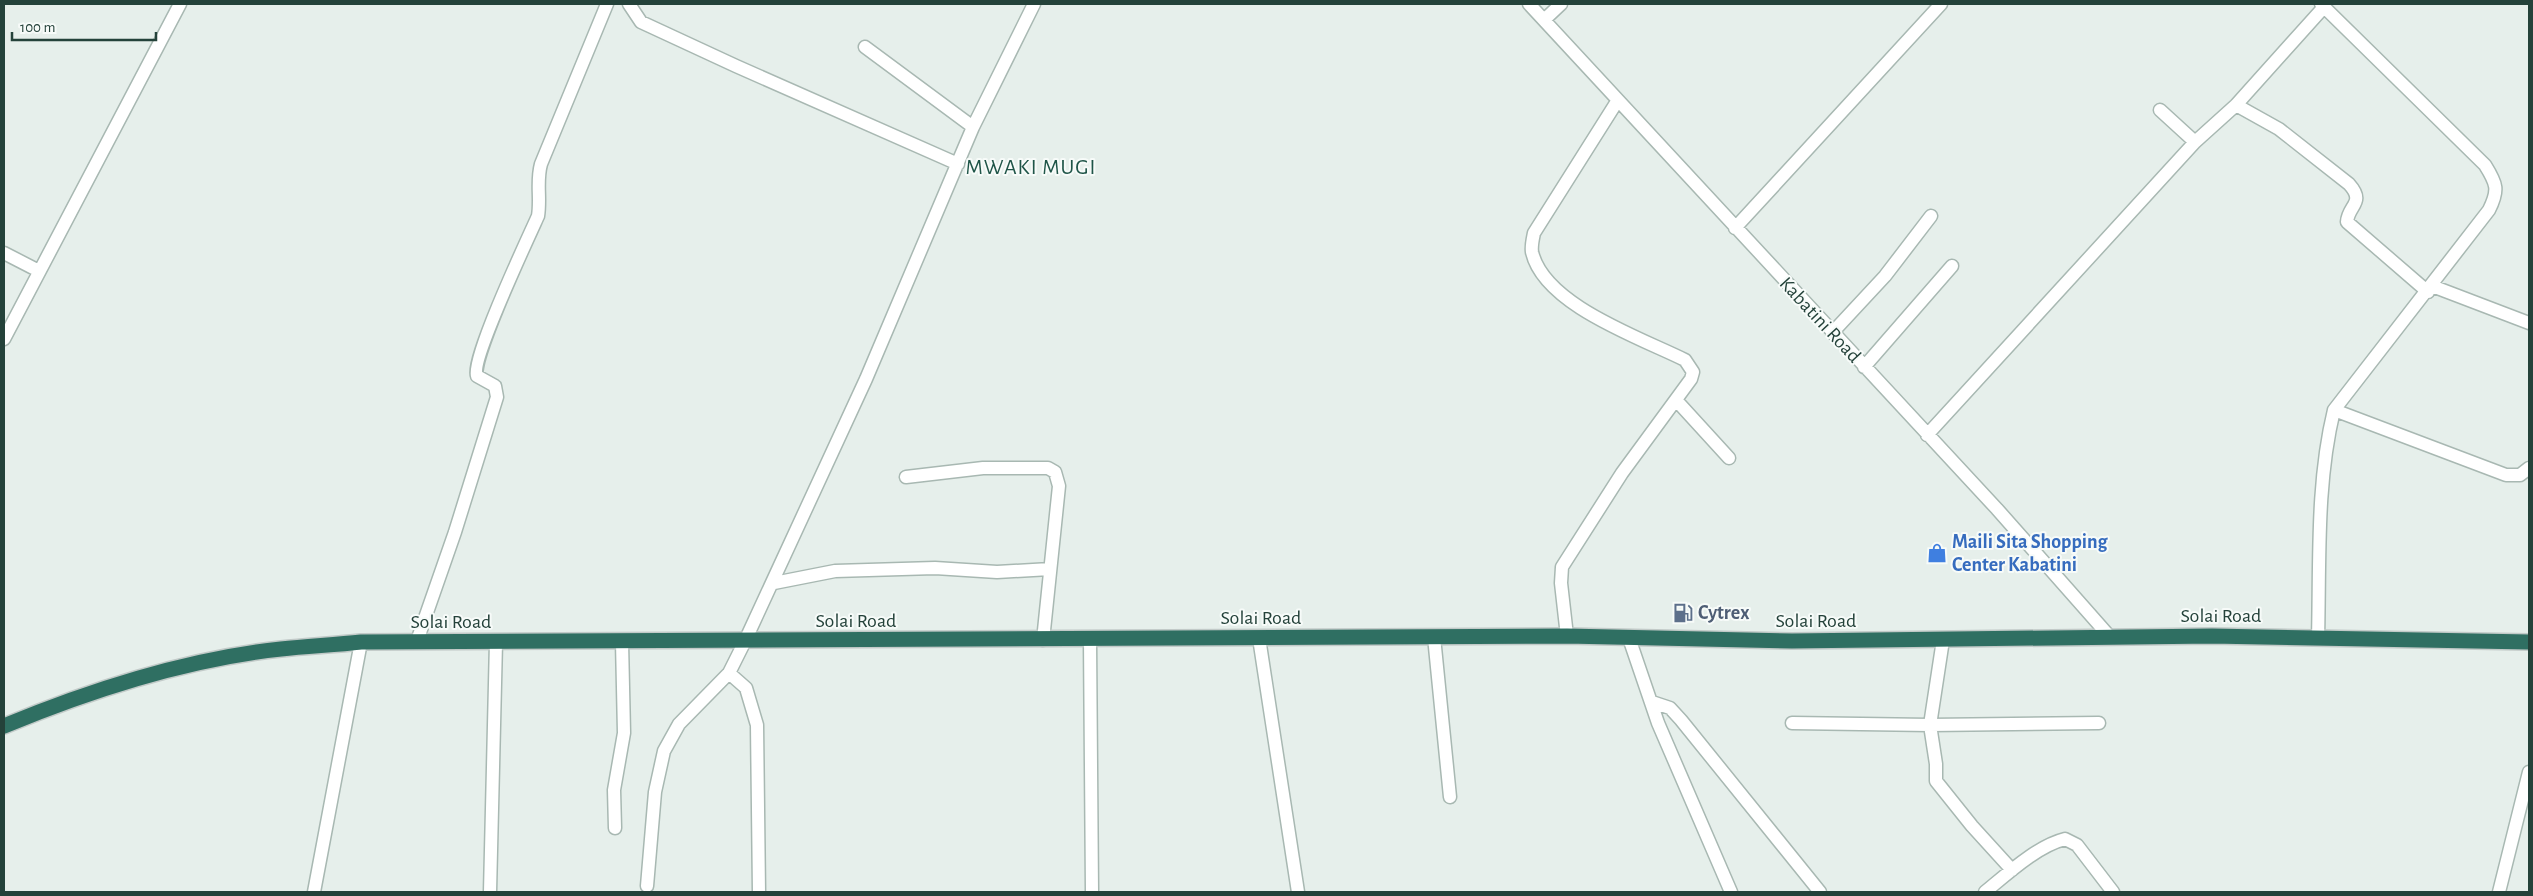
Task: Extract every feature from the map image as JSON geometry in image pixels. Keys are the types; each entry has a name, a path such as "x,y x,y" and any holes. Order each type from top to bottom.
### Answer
{"highway":[{"name":"Solai Road","path":"4,726 50,707 170,670 280,649 361,642 1090,640 1567,636 1943,640 2212,636 2529,642"}],"street":[{"path":"4,339 180,4"},
{"path":"417,642 455,532 497,396 495,386 477,376 475,369 483,345 538,216 540,201 537,183 541,164 607,4"},
{"path":"628,4 641,22 958,164"},
{"path":"647,886 655,792 664,750 679,724 729,673 774,583 866,379 973,127 1034,4"},
{"name":"Kabatini Road","path":"1529,4 1997,510 2110,637"},
{"path":"1544,20 1561,4"},
{"path":"1735,228 1941,4"},
{"path":"1927,435 2195,142 2236,105 2322,5 2485,165 2494,179 2497,196 2489,210 2430,289 2334,410 2328,433 2321,505 2318,638"},
{"path":"865,48 973,127"},
{"path":"1567,636 1561,583 1562,567 1622,473 1692,379 1693,372 1691,366 1685,360 1587,312 1560,295 1540,271 1532,251 1534,233 1618,100"},
{"path":"2236,105 2279,130 2349,184 2357,196 2356,202 2347,217 2347,222 2430,289 2529,324"},
{"path":"2160,110 2195,142"},
{"path":"1832,333 1885,276 1931,216"},
{"path":"4,253 39,271"},
{"path":"1864,367 1952,266"},
{"path":"1676,400 1729,458"},
{"path":"2334,410 2506,475 2520,476 2529,468"},
{"path":"906,477 983,468 1048,468 1055,472 1059,486 1043,640"},
{"path":"774,583 835,571 935,568 997,572 1050,569"},
{"path":"1434,637 1450,797"},
{"path":"1259,638 1298,892"},
{"path":"1629,638 1658,722 1692,805 1731,892"},
{"path":"1090,640 1092,892"},
{"path":"1943,640 1930,725 1936,764 1936,781 1972,826 2012,870"},
{"path":"314,892 361,642"},
{"path":"490,892 496,642"},
{"path":"615,828 614,790 624,733 622,642"},
{"path":"729,673 746,688 756,725 759,892"},
{"path":"1652,702 1670,708 1681,720 1820,892"},
{"path":"1792,723 1930,725 2099,723"},
{"path":"2499,892 2529,772"},
{"path":"1985,892 2012,870 2048,846 2065,839 2077,845 2113,892"}],"place":[{"name":"Maili Sita Shopping Center Kabatini","path":"1937,553"},
{"name":"Cytrex","path":"1683,613"}],"district":[{"name":"MWAKI MUGI","path":"1031,167"}]}
